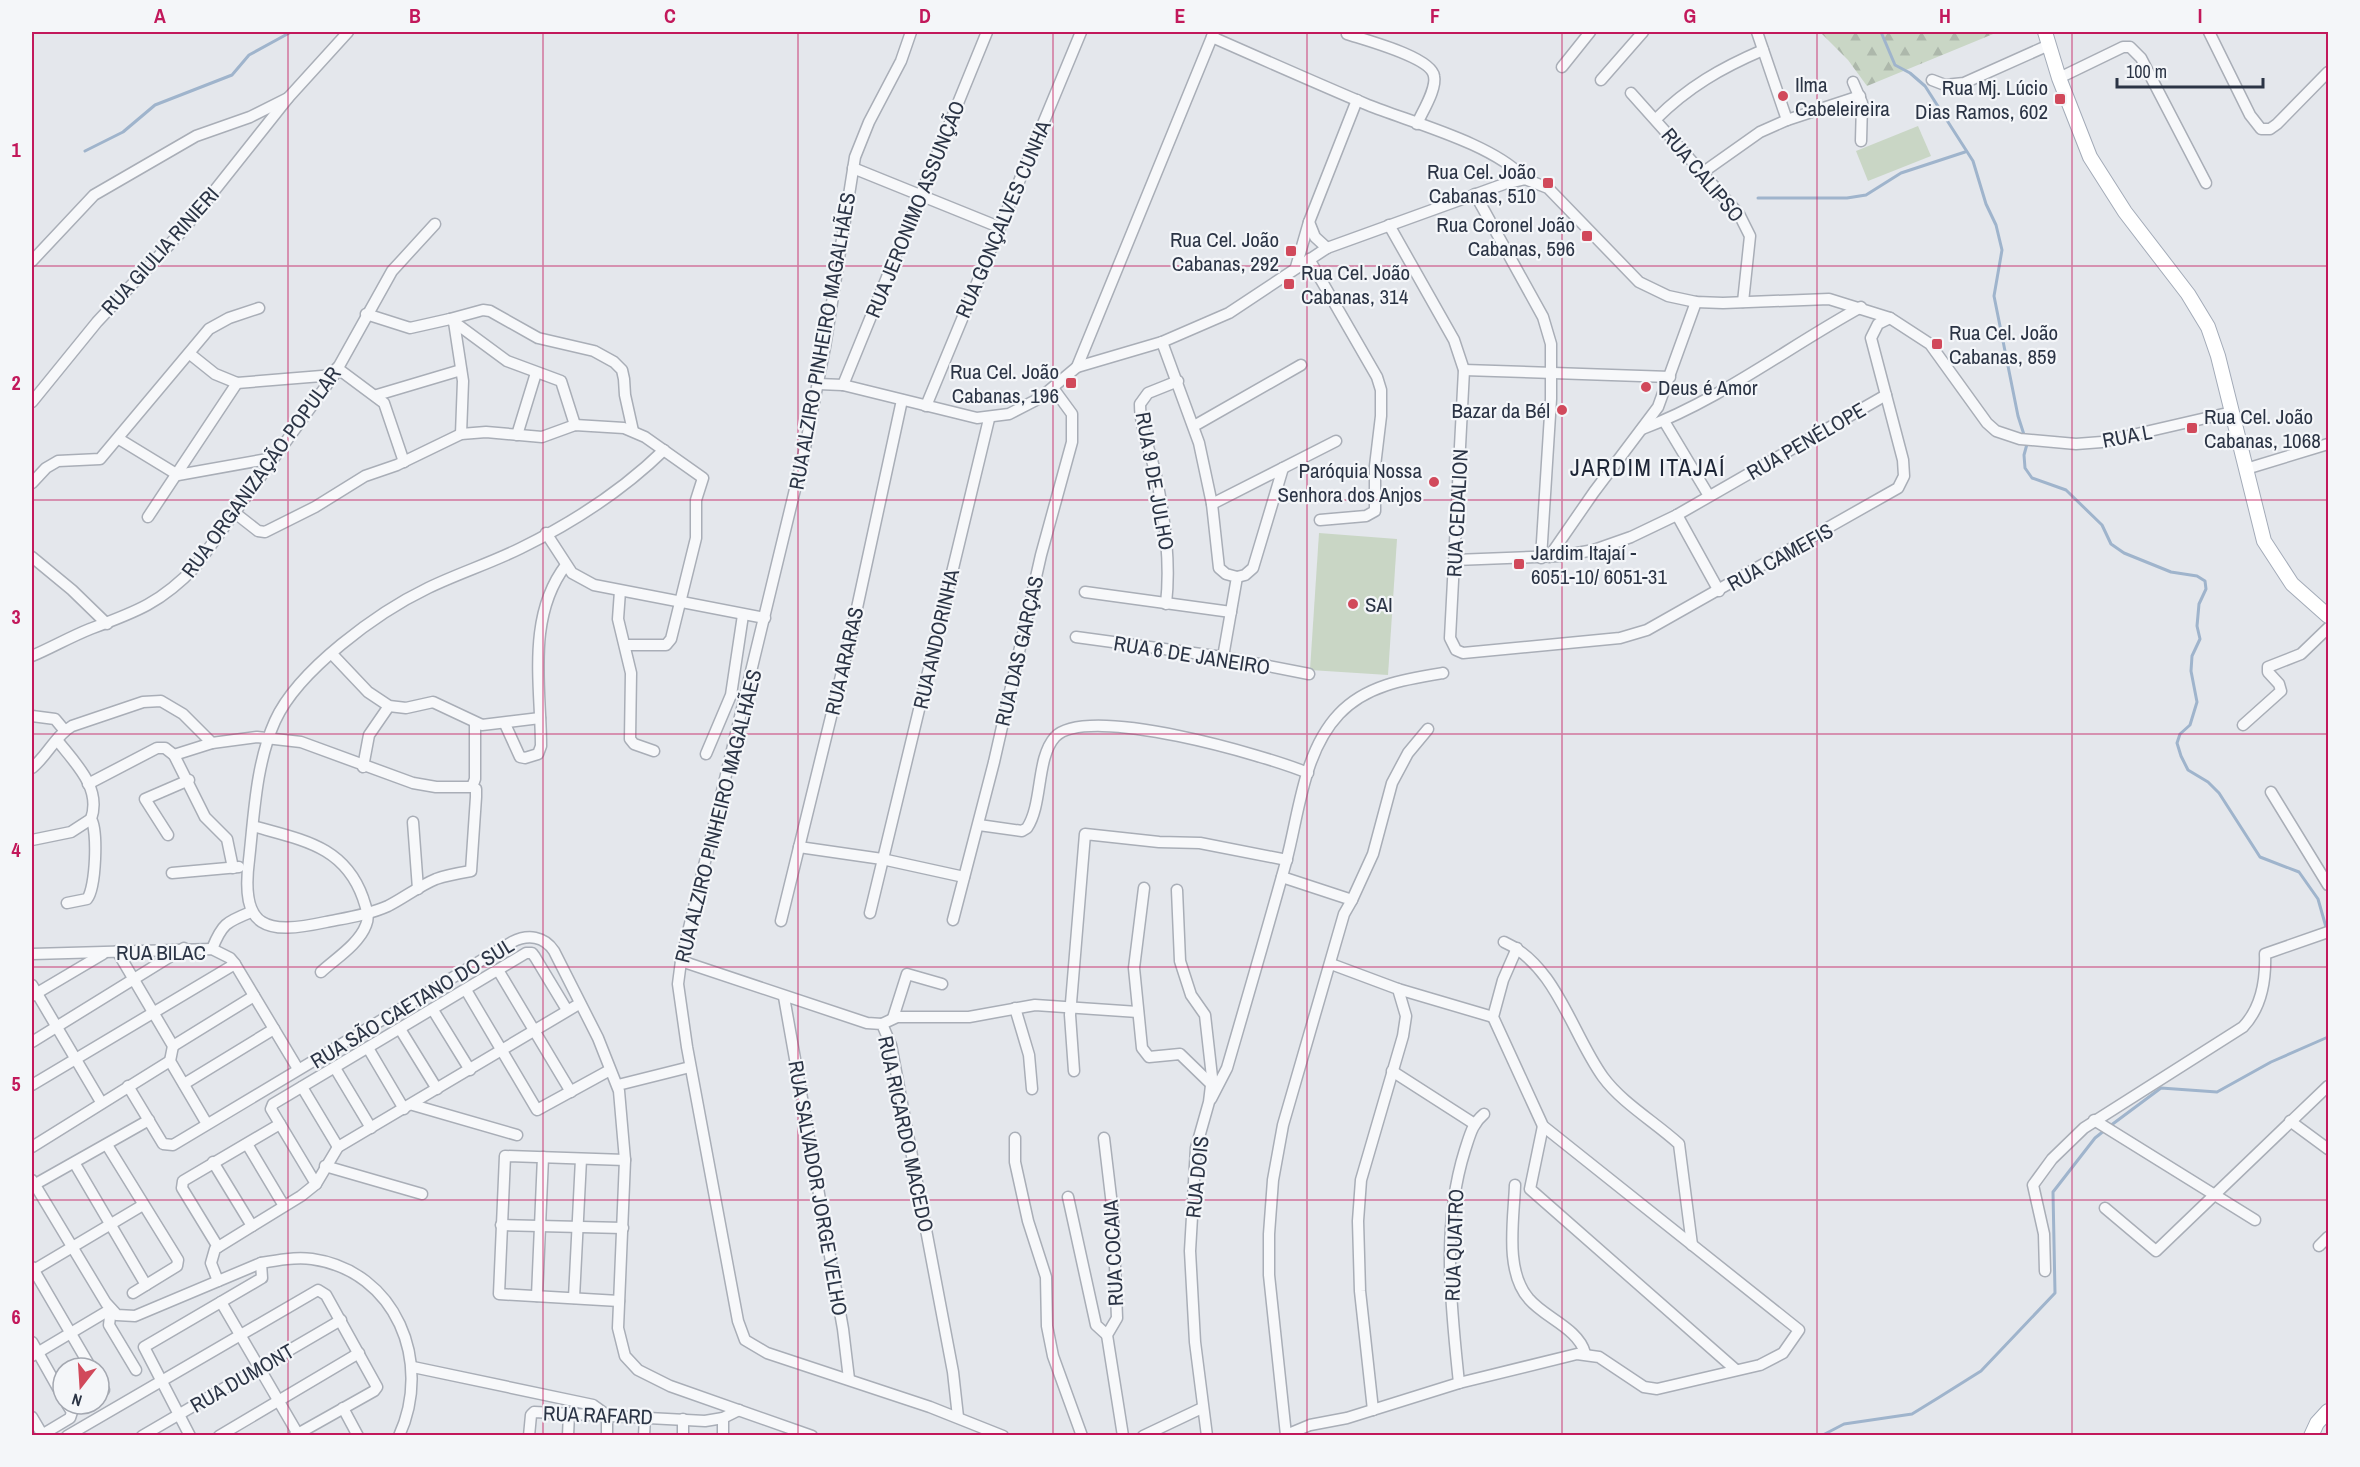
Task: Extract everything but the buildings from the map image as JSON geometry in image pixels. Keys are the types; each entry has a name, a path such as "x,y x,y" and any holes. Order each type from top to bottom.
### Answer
{"main road":[{"path":"2047,38 2059,78 2090,157 2125,212 2188,294 2208,327 2264,541 2292,584 2328,616"},
{"path":"2311,1436 2317,1423 2328,1411"}],"street":[{"path":"32,261 94,195 196,136 261,112 288,98 348,32"},
{"name":"RUA ALZIRO PINHEIRO MAGALHÃES","path":"911,32 890,86 862,138 853,168 818,384 765,618 681,961 679,990 690,1067 741,1334 750,1344 767,1353 958,1417 1003,1436"},
{"name":"RUA JERONIMO ASSUNÇÃO","path":"843,386 987,32"},
{"name":"RUA GONÇALVES CUNHA","path":"926,406 1081,32"},
{"path":"1562,67 1590,32"},
{"path":"1601,80 1643,32"},
{"path":"1757,32 1787,120"},
{"path":"2209,32 2250,115 2261,129 2270,129 2277,124 2328,72"},
{"path":"1077,367 1213,34"},
{"name":"RUA L","path":"1213,34 1357,100 1500,158 1525,179 1548,188 1639,282 1668,296 1696,302 1829,299 1861,307 1890,318 1930,344 1987,423 1996,431 2033,441 2076,444 2102,442 2232,412"},
{"path":"1347,34 1416,59 1431,68 1434,80 1417,124"},
{"path":"1932,80 1945,85 1964,83 2047,38"},
{"path":"2059,78 2123,47 2135,51 2151,75 2206,183"},
{"path":"1656,119 1694,85 1733,63 1763,50"},
{"path":"1852,82 1860,96 1863,117 1861,141"},
{"name":"RUA CALIPSO","path":"1631,93 1738,214 1750,233 1743,302"},
{"path":"1702,173 1760,132 1787,120 1860,96"},
{"name":"RUA GIULIA RINIERI","path":"32,402 97,322 184,229 288,98"},
{"path":"1296,267 1309,222 1357,100"},
{"path":"261,112 270,122"},
{"path":"853,168 999,227"},
{"path":"818,384 843,386 989,419 1024,408 1053,388 1077,367 1162,342 1229,313 1327,248 1475,194 1525,179"},
{"path":"1475,194 1543,317 1551,344 1545,557"},
{"path":"1309,222 1315,237 1327,248"},
{"name":"RUA ORGANIZAÇÃO POPULAR","path":"32,656 142,610 177,586 196,567 336,372 366,314 393,271 435,224"},
{"name":"RUA CEDALION","path":"1389,225 1455,340 1464,370 1451,645 1463,653 1479,653"},
{"path":"1310,259 1377,377 1382,402 1375,465 1376,512 1366,516 1320,520"},
{"path":"1545,557 1658,407 1696,302"},
{"path":"1642,429 1664,421 1861,307"},
{"path":"32,483 46,468 58,461 100,459 203,336 218,324 259,308"},
{"path":"366,314 410,328 452,321 483,309 537,338 604,355 622,370 633,431"},
{"name":"RUA CAMEFIS","path":"1479,653 1620,638 1647,630 1898,488 1904,476 1903,460 1871,338 1878,324 1890,318"},
{"path":"452,321 461,370 461,434"},
{"path":"452,321 507,361 558,379 564,384 575,424"},
{"path":"1162,342 1194,426 1212,504 1219,567 1226,574 1237,577 1245,576 1253,568 1283,468"},
{"path":"190,354 215,374 237,383 336,372 376,395 388,410 404,462"},
{"path":"1194,426 1301,365"},
{"path":"376,395 461,370"},
{"path":"1464,370 1670,377"},
{"path":"517,435 536,373"},
{"name":"RUA 9 DE JULHO","path":"1166,604 1168,559 1163,511 1142,425 1140,404 1149,393 1178,381"},
{"path":"148,517 237,383"},
{"name":"RUA DAS GARÇAS","path":"953,920 979,825 1041,555 1072,442 1072,414 1053,388"},
{"name":"RUA PENÉLOPE","path":"1455,560 1545,557 1594,550 1631,537 1677,515 1886,395"},
{"name":"RUA ARARAS","path":"781,921 852,631 902,400"},
{"name":"RUA ANDORINHA","path":"870,913 989,419"},
{"path":"1664,421 1708,496"},
{"path":"235,513 258,531 265,532 315,507 365,476 404,462 461,434 486,432 542,437 575,424 613,426 633,431 704,478 696,500 696,538 669,642 625,645"},
{"path":"119,439 178,475 273,458"},
{"path":"1212,504 1336,441"},
{"path":"2246,469 2328,444"},
{"path":"174,755 240,737 268,738 312,745 363,767 413,783 436,787 472,787 476,789 476,797 471,870 441,878 385,907 294,929 282,929 266,924 251,912 248,866 253,826 268,738 282,706 296,686 369,624 419,593 503,557 546,533 620,488 664,450"},
{"path":"1677,515 1719,591"},
{"path":"546,533 566,565 584,581 620,591 765,618"},
{"path":"32,558 72,590 107,624"},
{"path":"505,724 518,755 525,758 540,750 539,638 553,589 566,565"},
{"path":"1223,657 1237,577"},
{"path":"620,591 618,618 632,688 630,739 634,744 654,751"},
{"path":"1085,592 1231,612"},
{"path":"706,754 733,689 743,615"},
{"path":"2243,725 2281,691 2279,684 2268,672 2268,667 2301,654 2328,628"},
{"name":"RUA 6 DE JANEIRO","path":"1076,637 1223,657 1309,674"},
{"path":"332,654 369,692 389,706 406,708 436,702 459,712 475,723 505,724 540,718"},
{"path":"1209,1102 1227,1068 1287,860 1308,773 1338,715 1355,699 1396,681 1443,674"},
{"path":"32,768 48,753 61,735 153,700 171,705 212,743"},
{"path":"363,767 369,735 389,706"},
{"path":"32,716 55,719 96,804 91,819 71,832 32,840"},
{"path":"472,787 475,779 475,723"},
{"path":"979,825 1022,831 1027,828 1049,748 1063,731 1079,726 1147,730 1183,736 1258,755 1308,773"},
{"path":"1428,729 1408,753 1392,783 1373,854 1344,914 1283,1125 1273,1180 1269,1275 1286,1436 1310,1425 1373,1410 1459,1383 1586,1353 1599,1357 1650,1389 1760,1365 1783,1353 1799,1330 1543,1125 1493,1017 1503,980 1517,948"},
{"path":"88,784 157,748 165,748 174,755 189,780 205,817 227,839 233,868"},
{"path":"168,836 145,799 189,780"},
{"path":"2271,792 2328,885"},
{"path":"67,903 87,899 92,890 96,830 91,819"},
{"path":"413,822 418,889"},
{"path":"253,826 326,849 340,861 358,887 368,912 365,928 360,936 321,972"},
{"path":"1074,1071 1071,1008 1085,834 1159,842 1200,843 1287,860"},
{"path":"799,847 882,860 964,877"},
{"path":"172,873 248,866"},
{"path":"1282,877 1352,900"},
{"path":"1144,888 1135,952 1142,1048 1145,1055 1180,1054 1211,1084"},
{"name":"RUA DOIS","path":"1177,890 1180,962 1191,995 1204,1013 1211,1084 1209,1102 1196,1148 1190,1251 1192,1310 1207,1436"},
{"path":"212,949 220,930 227,922 251,912"},
{"path":"2045,1270 2041,1218 2033,1185 2062,1148 2243,1027 2255,1010 2266,975 2265,954 2328,932"},
{"name":"RUA SÃO CAETANO DO SUL","path":"149,1120 164,1144 173,1145 519,938 537,938 550,945 618,1085 623,1113 626,1160 618,1328 622,1347 638,1370 670,1386 812,1436"},
{"path":"1504,942 1517,948 1543,976 1560,999 1580,1041 1605,1079 1679,1144 1692,1245"},
{"path":"32,1042 184,948"},
{"name":"RUA BILAC","path":"32,954 212,949 231,958 298,1069"},
{"path":"101,1102 57,1027 33,992 111,952 134,980 173,1046 170,1061 207,1124"},
{"name":"RUA SÃO CAETANO DO SUL","path":"280,1124 271,1109 273,1104 526,953 532,953 567,1010"},
{"name":"RUA RICARDO MACEDO","path":"681,961 867,1023 882,1023 891,1045 905,1116 953,1372 958,1417"},
{"path":"32,1085 235,964"},
{"path":"1331,964 1398,989 1493,1017"},
{"path":"498,970 571,1092"},
{"path":"893,1018 907,974 942,984"},
{"path":"1373,1410 1365,1352 1358,1221 1366,1158 1406,1021 1398,989"},
{"path":"466,990 537,1110 610,1070"},
{"path":"173,1046 254,996"},
{"name":"RUA SALVADOR JORGE VELHO","path":"784,997 844,1338 849,1379"},
{"path":"218,1281 211,1260 218,1247 316,1184 338,1147 579,1004"},
{"path":"882,1023 893,1018 969,1017 1015,1008 1051,1005 1138,1012"},
{"path":"1015,1008 1029,1055 1032,1089"},
{"path":"433,1010 470,1070"},
{"path":"184,1084 274,1029"},
{"path":"400,1029 437,1089"},
{"path":"368,1048 408,1107 517,1135"},
{"path":"32,1147 170,1061"},
{"path":"618,1085 690,1067"},
{"path":"335,1068 371,1128"},
{"path":"1392,1071 1473,1123 1484,1114"},
{"path":"128,1086 149,1120 75,1164 32,1184 111,1309 117,1315 135,1316 261,1263 288,1259 312,1259 345,1269 362,1278 376,1290 400,1325 413,1367 409,1408 399,1436"},
{"path":"2105,1208 2156,1251 2328,1086"},
{"path":"303,1087 338,1147"},
{"path":"2290,1121 2328,1149"},
{"path":"2098,1122 2255,1220"},
{"name":"RUA QUATRO","path":"1459,1383 1450,1297 1451,1218 1458,1174 1473,1123"},
{"path":"218,1247 182,1188 185,1178 280,1124 316,1184"},
{"path":"1543,1125 1530,1189 1736,1370"},
{"path":"1015,1138 1016,1162 1026,1211 1046,1277 1047,1326 1053,1356 1082,1436"},
{"name":"RUA COCAIA","path":"1104,1138 1113,1214 1117,1318 1107,1335 1123,1436"},
{"path":"247,1144 284,1206"},
{"path":"107,1145 178,1263 133,1293"},
{"path":"619,1301 498,1292 504,1157 626,1160"},
{"path":"537,1296 543,1157"},
{"path":"574,1298 581,1159"},
{"path":"213,1162 252,1226"},
{"path":"75,1164 146,1285"},
{"path":"325,1166 422,1194"},
{"path":"1515,1185 1514,1256 1519,1280 1527,1297 1579,1340 1586,1353"},
{"path":"1068,1197 1096,1325 1107,1335"},
{"path":"84,1356 32,1269 143,1205"},
{"path":"501,1225 623,1228"},
{"path":"2319,1246 2328,1237"},
{"path":"190,1436 144,1347 262,1278 261,1263"},
{"path":"67,1436 81,1432 162,1380 240,1335 301,1299 314,1290 322,1291 341,1320 377,1387 374,1391 297,1435 279,1400 240,1335 221,1302"},
{"path":"34,1354 111,1309"},
{"path":"111,1309 109,1324 136,1370"},
{"name":"RUA DUMONT","path":"142,1436 341,1320"},
{"path":"32,1342 34,1354 51,1379"},
{"path":"219,1436 359,1353"},
{"path":"413,1367 585,1403 607,1415 607,1436"},
{"path":"343,1408 358,1436"},
{"path":"1143,1436 1202,1408"},
{"name":"RUA RAFARD","path":"530,1436 530,1417 534,1412 705,1421 723,1418 739,1410"},
{"path":"567,1436 569,1413"},
{"path":"32,1417 41,1435 71,1416"},
{"path":"644,1436 645,1417"},
{"path":"723,1418 723,1436"},
{"path":"683,1419 683,1436"}],"green space":[{"path":"1820,32 1998,32 1867,86 1848,60"},
{"path":"1918,126 1931,156 1868,181 1856,151"},
{"name":"SAI","path":"1319,533 1397,539 1388,675 1310,670"}],"waterway":[{"path":"85,151 123,132 155,105 232,75 249,55 291,32"},
{"path":"1881,32 1895,65 1910,73 1925,86 1973,161 1986,204 1996,225 2002,250 1994,296 2018,416 2027,444 2024,455 2025,468 2032,478 2066,490 2102,525 2111,544 2124,553 2171,572 2197,576 2205,581 2206,589 2199,604 2197,626 2200,639 2192,656 2191,671 2197,702 2190,725 2180,734 2177,743 2181,756 2188,770 2208,782 2219,793 2260,857 2299,872 2318,899 2326,927"},
{"path":"1758,198 1847,198 1866,195 1901,173 1965,152"},
{"path":"2110,1126 2161,1088 2217,1092 2271,1062 2328,1037"},
{"path":"1821,1436 1844,1424 1912,1414 1981,1371 2055,1293 2053,1192 2095,1138 2105,1130"}],"place":[{"name":"Ilma Cabeleireira","path":"1783,96"},
{"name":"Rua Mj. Lúcio Dias Ramos, 602","path":"2060,99"},
{"name":"Rua Cel. João Cabanas, 510","path":"1548,183"},
{"name":"Rua Coronel João Cabanas, 596","path":"1587,236"},
{"name":"Rua Cel. João Cabanas, 292","path":"1291,251"},
{"name":"Rua Cel. João Cabanas, 314","path":"1289,284"},
{"name":"Rua Cel. João Cabanas, 859","path":"1937,344"},
{"name":"Rua Cel. João Cabanas, 196","path":"1071,383"},
{"name":"Deus é Amor","path":"1646,387"},
{"name":"Bazar da Bél","path":"1562,410"},
{"name":"Rua Cel. João Cabanas, 1068","path":"2192,428"},
{"name":"Paróquia Nossa Senhora dos Anjos","path":"1434,482"},
{"name":"Jardim Itajaí - 6051-10/ 6051-31","path":"1519,564"},
{"name":"SAI","path":"1353,604"}],"district":[{"name":"JARDIM ITAJAÍ","path":"1648,467"}]}
